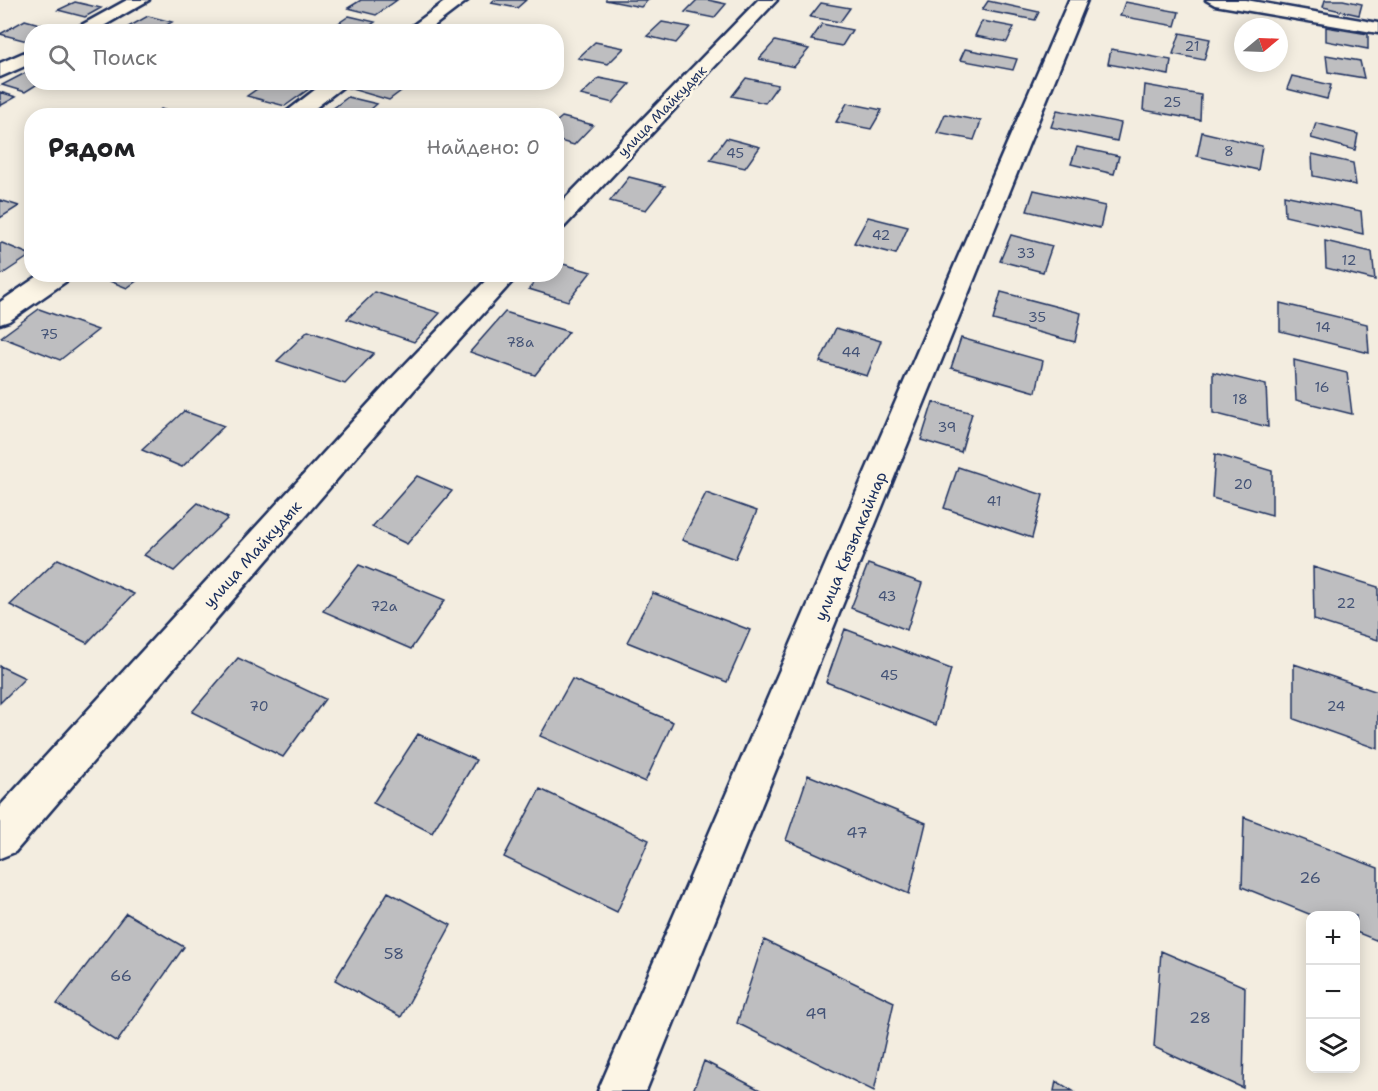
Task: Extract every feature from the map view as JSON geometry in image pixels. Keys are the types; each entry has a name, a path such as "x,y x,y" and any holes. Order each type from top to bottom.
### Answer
{"street":[{"path":"94,24 141,0"},
{"path":"425,24 459,0"},
{"name":"улица Майкудык","path":"564,214 768,0"},
{"name":"улица Кызылкайнар","path":"622,1091 1078,0"},
{"path":"1215,0 1295,7 1378,28"},
{"path":"0,71 24,59"},
{"path":"302,108 328,90"},
{"path":"0,315 47,282"},
{"name":"улица Майкудык","path":"0,837 404,383 499,282"}],"building":[{"path":"361,0 397,0 376,15 348,8"},
{"path":"494,0 526,0 517,8 491,3"},
{"path":"605,0 648,0 641,7"},
{"path":"697,0 726,4 714,18 685,12"},
{"path":"1325,0 1343,0 1362,4 1359,15 1323,7"},
{"path":"988,1 1039,12 1035,20 982,10"},
{"path":"75,2 101,8 85,17 58,10"},
{"path":"1125,2 1179,12 1175,26 1120,16"},
{"path":"821,3 850,8 840,22 810,17"},
{"path":"148,16 172,22 169,24 134,24"},
{"path":"349,16 375,22 372,24 337,24"},
{"path":"25,20 40,24 24,24 24,40 0,34"},
{"path":"982,21 1014,27 1007,42 975,36"},
{"path":"662,22 690,27 676,43 647,36"},
{"path":"822,24 852,30 842,46 811,40"},
{"path":"1326,27 1368,34 1368,49 1326,41"},
{"path":"1180,33 1210,39 1204,60 1173,54"},
{"path":"775,41 809,49 794,67 759,59"},
{"path":"595,42 624,48 608,64 578,58"},
{"path":"965,49 1017,59 1013,70 960,60"},
{"path":"1111,49 1171,60 1169,75 1108,64"},
{"path":"1326,55 1360,61 1364,78 1328,72"},
{"path":"24,74 24,90 28,90 25,92 2,85"},
{"path":"1292,76 1331,85 1327,99 1287,89"},
{"path":"599,78 630,84 613,103 581,95"},
{"path":"746,78 778,85 765,103 732,96"},
{"path":"1145,85 1201,95 1200,120 1143,110"},
{"path":"256,90 307,90 285,106 247,96"},
{"path":"355,90 402,90 389,100"},
{"path":"0,92 16,97 0,106"},
{"path":"348,97 377,104 372,108 334,108"},
{"path":"847,103 882,110 871,129 836,122"},
{"path":"1057,110 1121,123 1117,141 1051,127"},
{"path":"945,114 981,121 974,140 937,133"},
{"path":"564,118 593,125 574,145 564,142"},
{"path":"1316,123 1358,134 1355,150 1311,138"},
{"path":"1202,132 1262,146 1258,170 1197,156"},
{"path":"726,138 760,147 745,168 710,160"},
{"path":"1077,147 1119,156 1114,174 1071,164"},
{"path":"1312,154 1353,163 1356,185 1313,176"},
{"path":"629,177 665,186 646,210 610,201"},
{"path":"1034,190 1105,206 1100,228 1027,211"},
{"path":"1284,195 1361,211 1363,234 1285,216"},
{"path":"0,200 19,206 0,218"},
{"path":"868,217 908,227 896,254 854,243"},
{"path":"1011,235 1052,246 1043,272 1000,261"},
{"path":"1325,241 1372,252 1375,280 1326,268"},
{"path":"0,244 24,252 24,260 1,275"},
{"path":"564,264 591,272 568,301 529,289 535,282 564,282"},
{"path":"112,282 135,282 127,288"},
{"path":"375,292 440,313 414,342 347,319"},
{"path":"1001,292 1081,313 1075,342 993,320"},
{"path":"1280,303 1367,324 1369,353 1280,331"},
{"path":"39,309 98,330 60,360 1,337"},
{"path":"505,312 569,332 535,375 470,352"},
{"path":"836,328 881,341 867,376 820,362"},
{"path":"308,331 374,353 345,384 277,361"},
{"path":"961,338 1043,361 1036,392 951,368"},
{"path":"1294,360 1347,373 1352,414 1296,400"},
{"path":"1213,372 1266,385 1268,427 1213,413"},
{"path":"933,402 972,413 961,452 921,440"},
{"path":"184,411 224,426 182,467 142,450"},
{"path":"1215,454 1272,471 1272,515 1212,498"},
{"path":"958,467 1043,495 1032,538 944,508"},
{"path":"417,476 452,491 407,544 372,527"},
{"path":"706,493 757,511 735,559 682,540"},
{"path":"198,503 228,518 174,571 144,555"},
{"path":"58,559 134,594 87,643 10,605"},
{"path":"868,564 922,583 907,630 851,608"},
{"path":"359,565 445,600 411,649 323,611"},
{"path":"1313,567 1378,587 1378,640 1314,620"},
{"path":"653,593 750,630 727,682 627,642"},
{"path":"845,629 951,669 936,725 826,682"},
{"path":"238,658 325,699 283,757 192,712"},
{"path":"1294,664 1378,692 1378,749 1294,719"},
{"path":"0,666 25,678 0,703"},
{"path":"572,679 673,722 645,782 540,736"},
{"path":"418,734 476,760 432,833 373,803"},
{"path":"808,775 926,823 909,894 786,840"},
{"path":"540,789 649,840 617,912 504,857"},
{"path":"1244,817 1378,868 1378,941 1360,934 1360,911 1306,913 1242,887"},
{"path":"388,892 451,925 401,1017 335,980"},
{"path":"126,913 184,947 117,1042 57,1004"},
{"path":"764,940 894,1002 874,1091 737,1023"},
{"path":"1161,951 1245,987 1243,1088 1154,1047"},
{"path":"704,1061 762,1091 693,1091"},
{"path":"1056,1081 1073,1091 1054,1091"}]}
